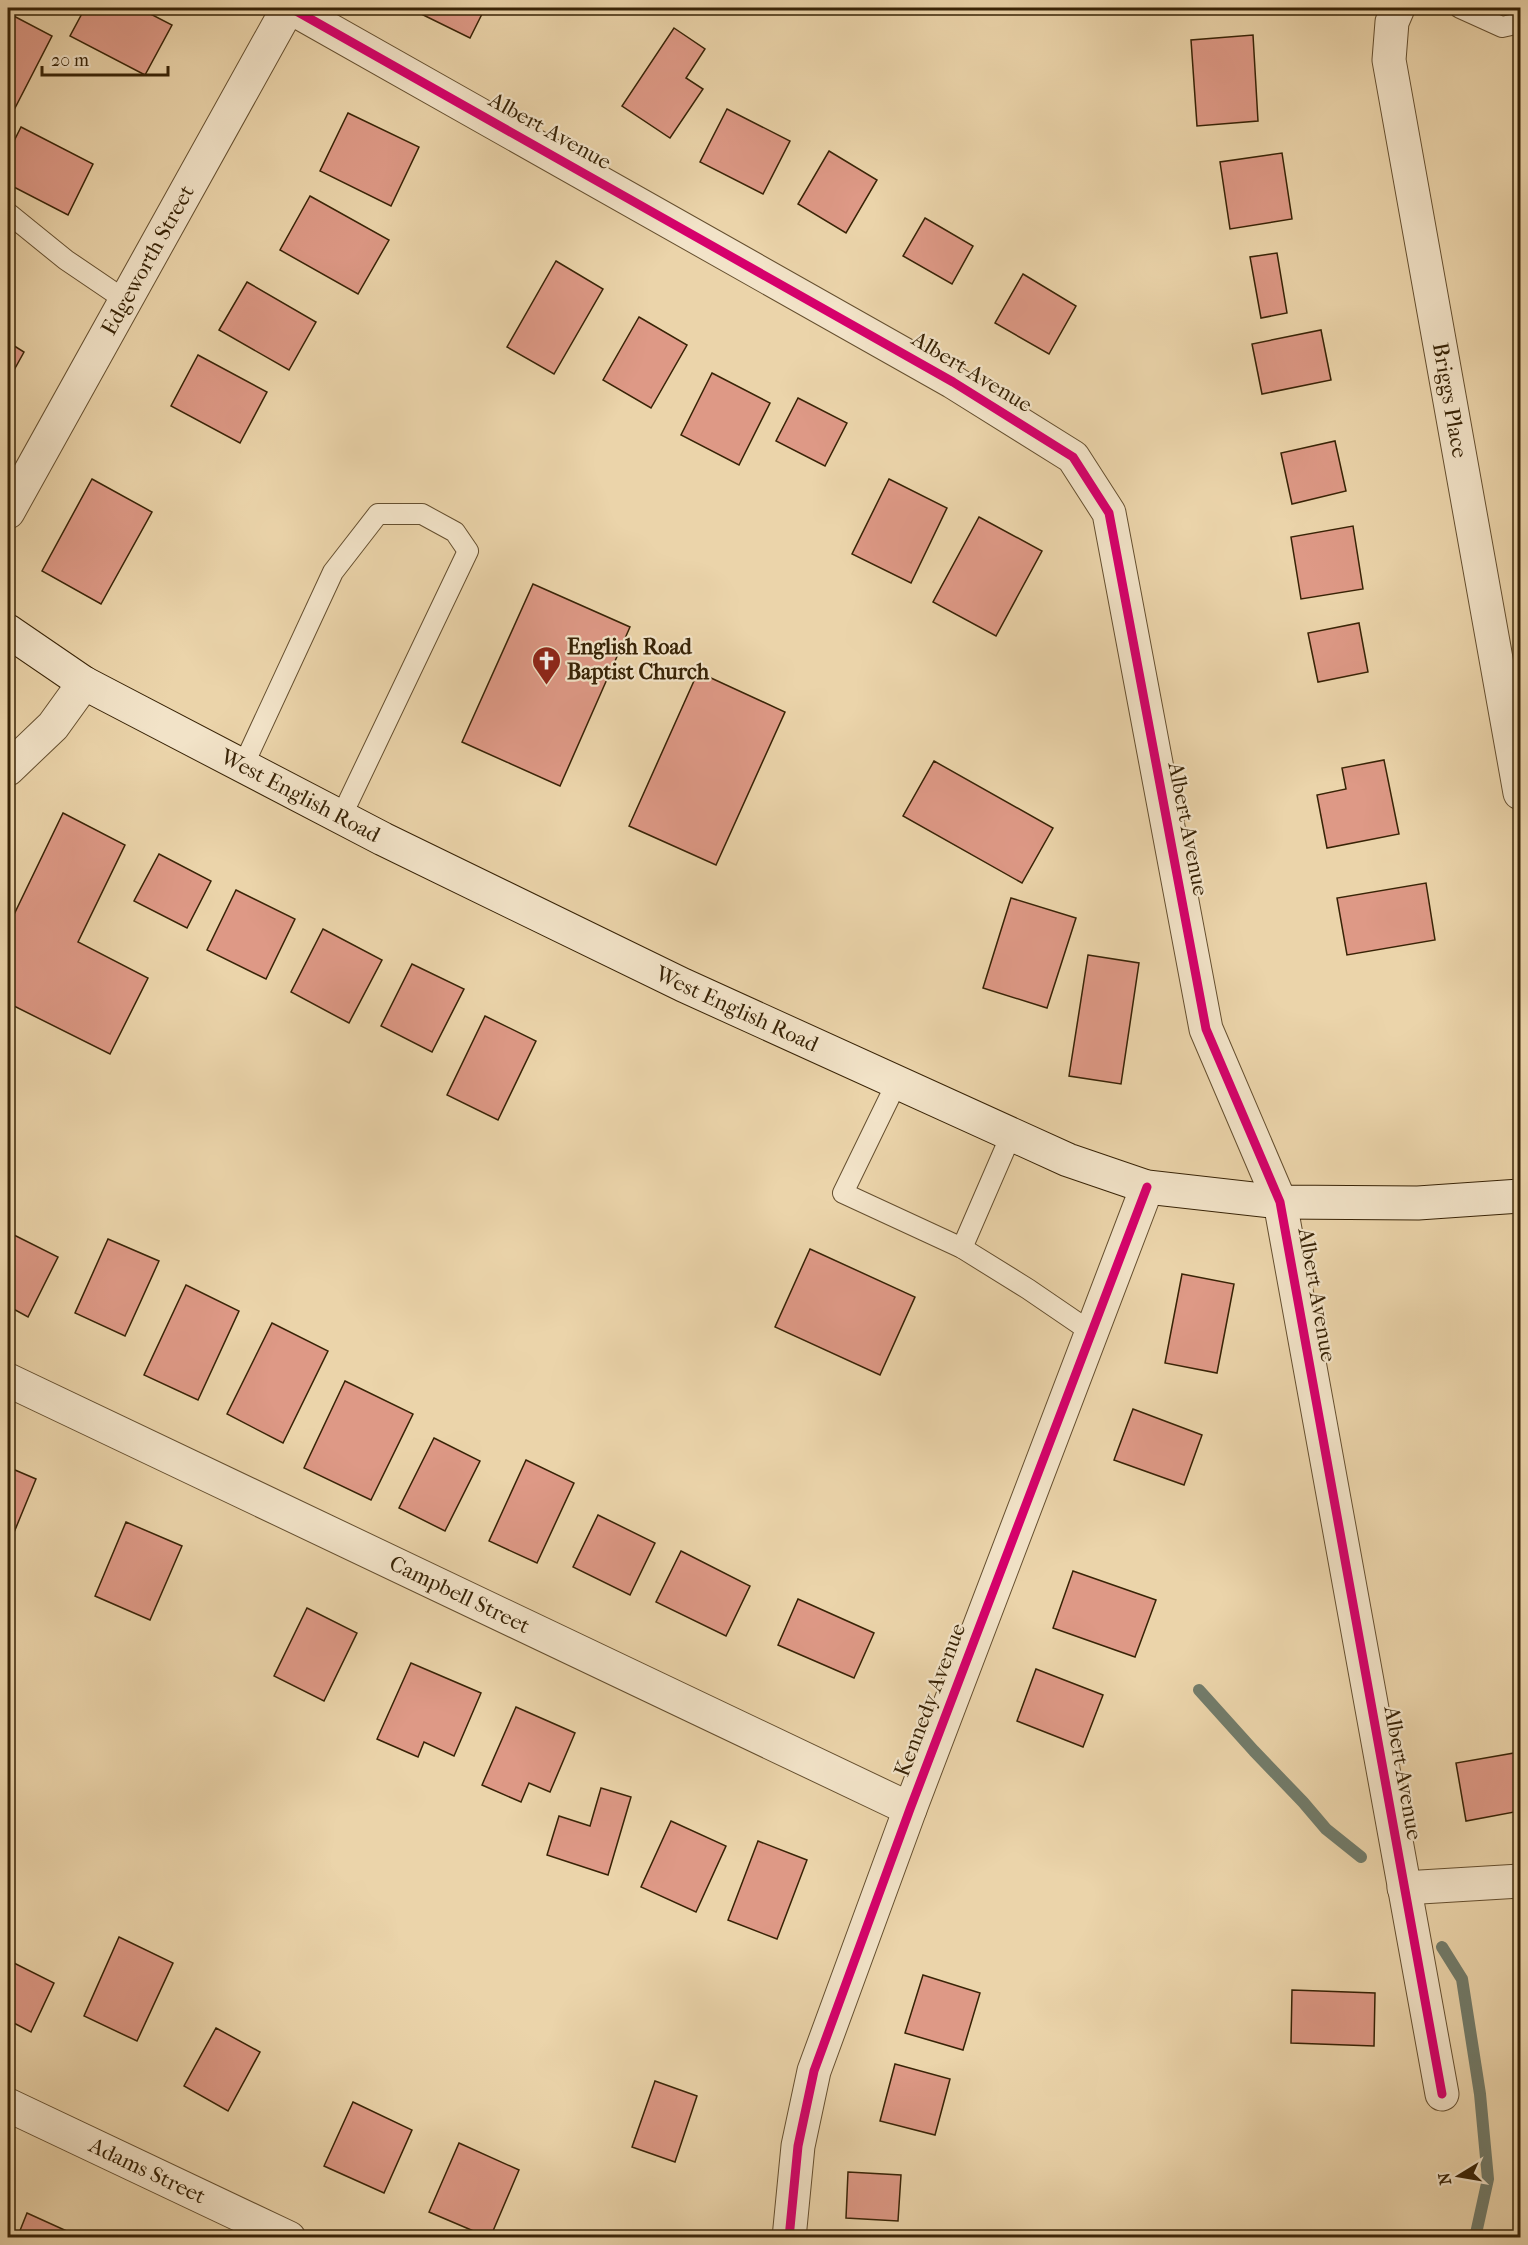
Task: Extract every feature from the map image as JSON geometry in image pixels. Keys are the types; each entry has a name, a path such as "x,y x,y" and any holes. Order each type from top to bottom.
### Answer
{"street":[{"name":"Edgeworth Street","path":"8,512 290,8"},
{"name":"Albert Avenue","path":"290,8 953,382 1073,457 1109,513 1206,1029 1280,1202 1442,2094"},
{"name":"Briggs Place","path":"1398,8 1392,22 1389,60 1521,794"},
{"name":"West English Road","path":"8,631 84,683 341,817 683,985 1068,1160 1147,1187 1280,1202 1418,1203 1521,1196"},
{"path":"8,769 53,726 84,683"},
{"name":"Kennedy Avenue","path":"789,2238 798,2146 814,2071 910,1809 1147,1187"},
{"name":"Campbell Street","path":"8,1380 910,1809"},
{"path":"1404,1888 1521,1881"},
{"name":"Adams Street","path":"8,2105 289,2238"}],"lane":[{"path":"1460,8 1502,27 1521,23"},
{"path":"8,213 66,260 125,300"},
{"path":"243,766 333,572 378,514 422,513 455,532 468,551 341,817"},
{"path":"897,1082 843,1193 962,1248 1092,1332"},
{"path":"962,1248 1011,1135"}],"building":[{"path":"85,8 139,8 172,25 145,75 70,36"},
{"path":"409,8 485,8 470,38"},
{"path":"8,13 52,36 15,108 8,104"},
{"path":"674,28 705,49 686,78 703,89 670,138 622,106"},
{"path":"1253,35 1258,121 1197,126 1191,40"},
{"path":"727,109 790,141 763,194 700,162"},
{"path":"348,113 419,147 391,206 320,171"},
{"path":"21,127 93,164 68,215 8,184 8,153"},
{"path":"829,151 877,180 846,233 798,204"},
{"path":"1282,153 1292,219 1230,229 1220,162"},
{"path":"310,196 389,240 358,294 280,250"},
{"path":"925,218 973,246 952,284 903,256"},
{"path":"1277,253 1287,313 1261,318 1250,257"},
{"path":"556,261 603,289 554,374 507,347"},
{"path":"1023,274 1076,306 1049,354 995,323"},
{"path":"247,282 316,322 289,370 219,330"},
{"path":"639,317 687,345 651,408 603,380"},
{"path":"1321,330 1331,380 1262,394 1252,344"},
{"path":"8,342 24,352 8,381"},
{"path":"198,355 267,392 240,443 171,406"},
{"path":"712,373 770,403 739,465 681,435"},
{"path":"798,398 847,423 825,466 776,441"},
{"path":"1335,441 1346,491 1292,504 1281,453"},
{"path":"92,479 152,512 101,604 42,571"},
{"path":"889,479 947,508 911,583 852,554"},
{"path":"979,517 1042,551 996,636 933,602"},
{"path":"1353,526 1363,589 1301,599 1291,537"},
{"name":"English Road Baptist Church","path":"533,584 630,627 560,786 462,742"},
{"path":"1359,623 1368,672 1318,682 1308,633"},
{"path":"698,672 785,712 716,865 629,826"},
{"path":"1384,760 1399,834 1327,848 1317,795 1346,789 1342,768"},
{"path":"934,761 1053,828 1022,883 903,816"},
{"path":"63,813 125,845 78,942 148,978 110,1054 8,1003 8,927"},
{"path":"159,854 211,881 187,928 134,901"},
{"path":"1426,883 1435,940 1347,955 1337,898"},
{"path":"236,890 295,919 266,979 207,950"},
{"path":"1011,898 1076,918 1047,1008 983,988"},
{"path":"323,929 382,960 349,1023 291,992"},
{"path":"1088,955 1139,963 1121,1084 1069,1076"},
{"path":"412,964 464,989 432,1052 381,1026"},
{"path":"485,1016 536,1041 498,1120 447,1095"},
{"path":"12,1234 58,1257 28,1317 8,1306 8,1243"},
{"path":"108,1239 159,1261 125,1336 75,1313"},
{"path":"810,1249 915,1297 880,1375 775,1327"},
{"path":"1182,1274 1234,1284 1217,1373 1165,1363"},
{"path":"186,1285 239,1311 198,1400 144,1375"},
{"path":"272,1323 328,1351 283,1443 227,1414"},
{"path":"345,1381 413,1414 371,1500 304,1468"},
{"path":"1133,1409 1202,1435 1184,1485 1114,1460"},
{"path":"434,1438 480,1461 445,1531 399,1508"},
{"path":"526,1460 574,1483 537,1563 489,1541"},
{"path":"8,1467 36,1479 8,1547"},
{"path":"598,1515 655,1543 630,1595 573,1567"},
{"path":"126,1522 182,1546 150,1620 95,1596"},
{"path":"681,1551 750,1586 726,1636 656,1602"},
{"path":"1073,1571 1156,1600 1135,1657 1053,1628"},
{"path":"798,1599 874,1633 854,1678 778,1645"},
{"path":"307,1608 357,1633 324,1701 274,1676"},
{"path":"411,1663 481,1693 454,1756 424,1742 418,1757 377,1739"},
{"path":"1036,1669 1103,1695 1083,1747 1017,1721"},
{"path":"516,1707 575,1733 550,1792 529,1783 521,1802 482,1785"},
{"path":"1520,1752 1520,1811 1466,1821 1456,1763"},
{"path":"601,1788 631,1797 608,1875 547,1855 559,1816 590,1826"},
{"path":"671,1821 726,1846 696,1912 641,1887"},
{"path":"758,1841 807,1860 777,1939 728,1920"},
{"path":"119,1937 173,1963 137,2041 84,2016"},
{"path":"8,1960 54,1983 31,2032 8,2020"},
{"path":"923,1975 980,1993 963,2050 905,2033"},
{"path":"1292,1990 1375,1993 1374,2046 1291,2043"},
{"path":"216,2028 260,2052 228,2111 184,2086"},
{"path":"895,2064 950,2079 935,2135 880,2121"},
{"path":"655,2081 697,2096 675,2162 632,2147"},
{"path":"353,2102 412,2130 384,2193 324,2166"},
{"path":"459,2143 519,2170 490,2238 429,2212"},
{"path":"848,2172 901,2175 898,2221 846,2218"},
{"path":"27,2213 80,2237 80,2238 17,2238"}],"waterway":[{"path":"1199,1690 1326,1829 1361,1857"},
{"path":"1442,1947 1462,1979 1480,2094 1488,2179 1475,2238"}],"cycle path":[{"path":"291,8 953,382 1073,457 1109,513 1206,1029 1280,1202 1442,2094"},
{"path":"789,2238 798,2146 814,2071 910,1809 1147,1187"}],"place":[{"name":"English Road Baptist Church","path":"546,686"}]}
